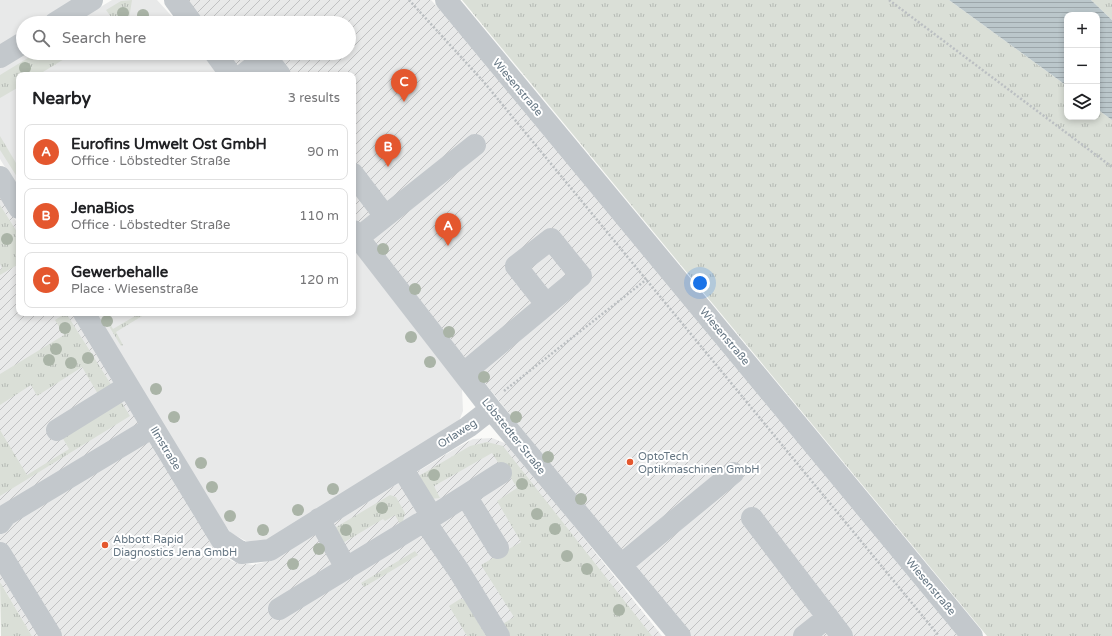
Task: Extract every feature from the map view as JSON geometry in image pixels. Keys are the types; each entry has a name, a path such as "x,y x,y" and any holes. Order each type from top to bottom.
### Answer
{"street":[{"path":"66,16 92,0"},
{"path":"175,0 187,16"},
{"name":"Wiesenstraße","path":"446,0 972,636"},
{"path":"0,57 16,47"},
{"path":"220,60 229,72"},
{"path":"247,72 262,60"},
{"path":"268,60 278,72"},
{"path":"356,234 384,216 475,145"},
{"path":"0,177 16,203"},
{"path":"356,178 384,216"},
{"name":"Löbstedter Straße","path":"356,236 491,409 680,636"},
{"path":"464,373 546,304"},
{"name":"Ilmstraße","path":"86,316 222,539 242,553 270,550"},
{"path":"57,430 128,386"},
{"name":"Orlaweg","path":"270,550 468,427 491,409"},
{"path":"0,523 6,515 153,427"},
{"path":"396,471 425,521 451,559 499,636"},
{"path":"279,609 466,496 501,473"},
{"path":"620,564 733,473"},
{"path":"466,496 498,548"},
{"path":"752,518 842,636"},
{"path":"318,519 346,568"},
{"path":"0,553 51,636"},
{"path":"804,636 828,617"}],"path":[{"path":"409,0 483,82 647,279 939,636"},
{"path":"889,0 1112,167"},
{"path":"491,409 504,390 647,279"}],"shaded area":[{"path":"0,0 77,0 51,16 16,16 16,37 0,47"},
{"path":"112,0 157,0 172,16 86,16"},
{"path":"185,0 431,0 461,32 958,636 685,636 356,220 356,72 240,72 230,60 356,60 356,16 197,16"},
{"path":"949,0 1091,0 1112,20 1112,120 1100,111 1100,12 1064,12 1064,84"},
{"path":"16,58 16,60 207,60 217,72 16,72 16,185 0,159 0,68"},
{"path":"0,195 16,221 16,316 75,316 224,556 234,562 253,565 275,559 458,447 473,439 492,438 507,444 515,452 662,636 32,636 0,582"},
{"path":"356,250 462,388 463,411 459,421 270,540 254,542 246,541 231,533 96,316 356,316"}],"green space":[{"path":"132,0 129,16 110,16 106,10 121,1"},
{"path":"462,0 949,0 1064,84 1064,120 1100,120 1100,111 1112,120 1112,636 987,636"},
{"path":"1091,0 1112,0 1112,20"},
{"path":"25,60 63,60 43,72 16,72 16,89 0,98 0,75"},
{"path":"0,136 16,163 16,175 0,150"},
{"path":"0,205 16,230 16,266 0,275 0,270 2,268 0,264"},
{"path":"61,316 68,316 112,386 98,394 82,367 37,396 31,385 0,405 0,374 64,335 55,320"},
{"path":"135,316 142,316 116,332 123,345 121,346 104,318 106,317 113,329"},
{"path":"119,398 130,416 0,496 0,430 27,475 69,449 62,437"},
{"path":"487,442 503,446 652,636 507,636 501,625 514,617 481,565 521,542 497,501 517,488 502,462 499,464 492,453 434,486 440,498 431,499 417,477 470,446"},
{"path":"390,495 396,497 405,513 403,521 400,524 395,515 385,521 383,519 338,546 333,529"},
{"path":"415,551 418,555 364,587 361,583"},
{"path":"0,582 32,636 1,636"},
{"path":"460,599 464,599 486,636 467,636 449,606"}],"place":[{"name":"Gewerbehalle","path":"404,102"},
{"name":"JenaBios","path":"388,167"},
{"name":"Eurofins Umwelt Ost GmbH","path":"448,246"},
{"name":"OptoTech Optikmaschinen GmbH","path":"630,462"},
{"name":"Abbott Rapid Diagnostics Jena GmbH","path":"105,545"}]}
